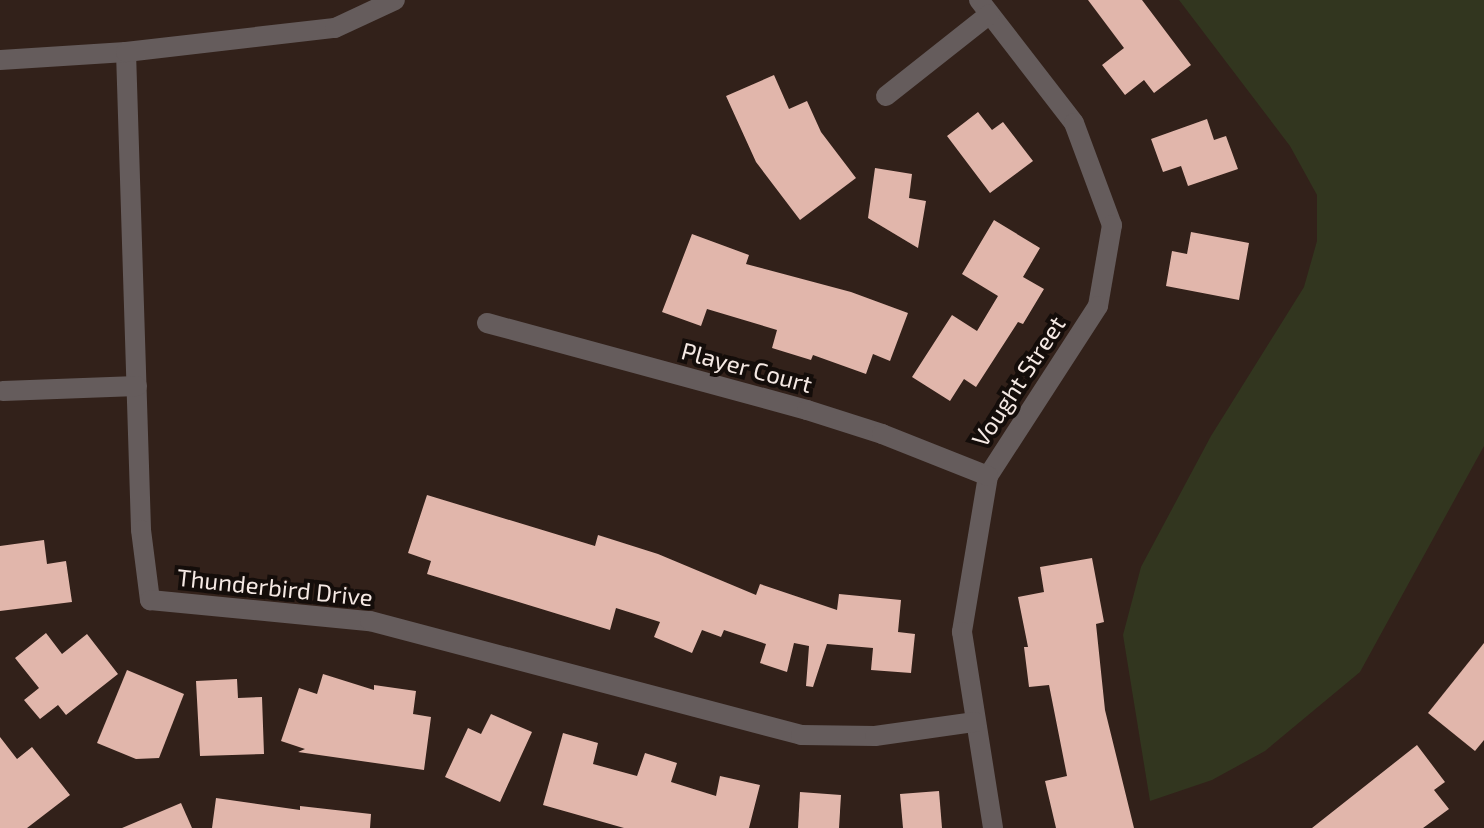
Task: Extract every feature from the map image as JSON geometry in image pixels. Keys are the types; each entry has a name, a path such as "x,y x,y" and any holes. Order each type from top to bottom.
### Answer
{"street":[{"path":"0,60 126,52 335,28 395,0"},
{"path":"886,96 985,7"},
{"name":"Vought Street","path":"985,7 1074,123 1112,225 1098,306 988,476 962,632 993,828"},
{"name":"Thunderbird Drive","path":"126,52 141,530 150,600 370,621 801,735 875,736 975,722"},
{"name":"Player Court","path":"487,323 807,410 882,434 988,476"},
{"path":"3,391 137,386"}],"green space":[{"path":"1179,0 1484,0 1484,446 1360,672 1265,751 1212,780 1150,801 1123,635 1141,567 1211,436 1304,287 1317,241 1317,195 1290,146"}],"building":[{"path":"1088,0 1142,0 1191,65 1154,93 1144,80 1125,95 1102,65 1124,48"},
{"path":"774,75 789,109 807,101 821,132 856,178 800,220 756,162 726,96"},
{"path":"978,112 992,130 1003,122 1033,161 990,193 947,136"},
{"path":"1207,119 1214,140 1226,136 1238,169 1188,186 1181,166 1163,172 1151,139"},
{"path":"875,168 912,174 909,198 926,201 918,248 868,218"},
{"path":"994,220 1040,248 1023,277 1044,289 1023,324 1018,322 976,387 964,379 950,401 912,377 952,315 977,331 998,296 962,274"},
{"path":"1191,232 1249,243 1239,300 1166,286 1172,251 1187,254"},
{"path":"692,234 749,255 746,264 851,292 908,313 890,361 873,354 866,374 813,355 811,360 772,348 777,330 707,309 701,326 662,312"},
{"path":"427,495 595,546 598,535 658,554 756,595 760,584 837,610 839,594 901,600 898,632 915,634 911,673 871,670 873,648 827,644 813,687 806,686 809,646 794,643 787,672 760,663 766,644 724,630 721,637 702,630 692,653 654,637 660,622 616,608 610,630 427,574 431,561 408,553"},
{"path":"44,540 47,564 66,561 72,602 0,611 0,546"},
{"path":"1092,558 1104,622 1096,624 1105,710 1134,828 1056,828 1045,781 1067,776 1049,685 1029,687 1024,647 1028,647 1018,597 1044,592 1040,567"},
{"path":"46,633 62,654 87,634 118,674 66,715 58,705 40,719 24,700 39,688 15,658"},
{"path":"1484,643 1484,740 1475,751 1428,713"},
{"path":"127,670 184,694 159,758 136,759 97,743"},
{"path":"323,674 374,690 374,685 416,691 413,714 431,717 424,770 298,752 305,749 281,741 299,688 317,694"},
{"path":"237,679 238,698 262,697 264,754 200,756 196,681"},
{"path":"491,714 532,732 500,802 445,777 468,728 481,734"},
{"path":"563,733 598,743 593,764 637,776 645,753 677,763 671,782 716,796 720,776 760,785 749,828 624,828 543,805"},
{"path":"0,737 17,759 32,747 70,795 27,828 0,828"},
{"path":"1417,745 1445,782 1434,790 1449,809 1423,828 1312,828"},
{"path":"939,791 942,828 903,828 900,794"},
{"path":"800,792 841,795 839,828 798,828"},
{"path":"216,798 300,810 300,806 371,814 370,828 212,828"},
{"path":"181,803 192,828 122,828"}]}
